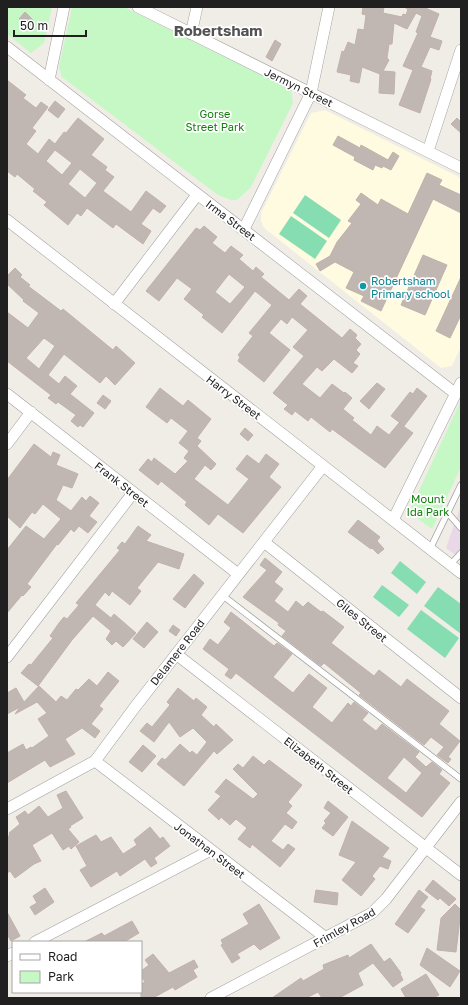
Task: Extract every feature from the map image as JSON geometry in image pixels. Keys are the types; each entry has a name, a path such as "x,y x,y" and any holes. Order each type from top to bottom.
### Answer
{"street":[{"path":"49,80 64,7"},
{"name":"Jermyn Street","path":"138,7 461,168"},
{"path":"191,34 197,7"},
{"path":"244,229 311,93 329,7"},
{"name":"Irma Street","path":"7,47 456,394"},
{"path":"428,151 461,50"},
{"path":"114,304 197,195"},
{"name":"Harry Street","path":"7,220 461,573"},
{"path":"393,520 461,383"},
{"name":"Frank Street","path":"7,394 238,574"},
{"path":"7,444 31,412"},
{"name":"Delamere Road","path":"7,809 95,761 222,594 323,466"},
{"path":"7,657 133,493"},
{"name":"Giles Street","path":"264,542 461,698"},
{"name":"Elizabeth Street","path":"176,654 461,875"},
{"name":"Jonathan Street","path":"95,761 326,938"},
{"name":"Frimley Road","path":"211,998 365,917 379,907 461,802"},
{"path":"37,941 211,850"}],"lane":[{"path":"430,549 461,485"},
{"path":"448,513 461,528"},
{"path":"450,565 461,553"},
{"path":"222,594 461,779"}],"shaded area":[{"name":"Robertsham Primary school","path":"325,110 461,178 461,347 452,366 441,368 264,228 261,221 261,213 311,113"},
{"path":"461,505 461,559 446,548"}],"green space":[{"path":"7,7 52,7 44,43 31,53 7,34"},
{"name":"Gorse Street Park","path":"72,7 124,7 291,90 293,103 251,187 237,200 231,200 218,195 62,77 59,67"},
{"path":"305,195 341,220 329,238 293,213"},
{"path":"291,216 327,241 315,259 279,234"},
{"name":"Mount Ida Park","path":"461,400 461,467 432,529 410,513 411,508"},
{"path":"400,561 426,582 417,594 391,573"},
{"path":"382,585 409,605 399,617 373,597"},
{"path":"438,587 461,604 461,634 424,606"},
{"path":"421,610 459,638 445,658 407,629"}],"building":[{"path":"363,7 384,7 383,13 402,17 403,14 406,15 408,9 404,7 423,7 439,14 430,37 442,41 439,50 430,47 421,67 432,71 431,79 420,113 399,105 413,70 403,66 418,33 416,32 422,16 416,13 407,29 394,23 392,44 389,44 387,58 389,60 383,71 395,72 394,94 379,93 380,74 362,67 359,83 350,81 351,75 337,72 342,51 344,52 348,42 355,45 358,29 364,30 366,15 362,14"},
{"path":"25,12 34,21 29,27 19,19"},
{"path":"275,40 281,44 272,61 266,57"},
{"path":"7,80 26,95 23,98 36,108 41,102 48,107 32,128 36,131 26,144 38,154 49,139 55,144 64,132 66,133 78,118 104,139 91,155 107,167 105,170 114,177 103,191 131,212 146,191 166,206 160,213 153,208 141,224 151,231 143,244 116,224 113,228 87,208 81,216 77,213 68,225 44,205 47,202 33,191 35,189 17,174 15,177 7,171","holes":["55,150 72,163 62,175 46,161","80,169 97,183 85,198 68,184"]},
{"path":"55,101 65,109 58,118 48,110"},
{"path":"457,118 461,122 461,133 451,124"},
{"path":"338,136 360,148 361,145 388,160 393,152 399,156 391,170 383,166 382,168 375,165 373,170 354,160 355,157 333,145"},
{"path":"427,173 442,180 439,185 461,195 461,213 433,199 381,311 361,301 364,296 346,288 354,272 335,262 320,271 316,264 330,256 337,242 352,223 348,221 361,204 356,200 361,193 378,205 381,199 408,214"},
{"path":"204,226 217,237 212,243 225,253 231,246 243,255 239,259 253,271 256,267 264,274 261,277 289,300 299,289 307,296 300,304 342,338 350,329 357,335 355,338 361,344 356,350 360,354 353,363 358,366 352,373 334,359 322,371 317,367 302,384 320,398 332,384 344,393 345,392 352,398 343,409 354,418 352,420 371,435 377,426 389,435 399,423 413,433 385,468 332,429 330,432 311,417 308,421 295,411 292,415 284,409 288,405 273,393 304,356 293,347 308,330 292,317 287,324 281,319 269,333 290,350 264,382 238,361 240,357 238,355 253,336 249,333 272,305 255,291 222,333 202,317 204,315 184,299 192,289 177,278 159,301 146,291 196,228 200,230","holes":["229,274 245,287 230,304 215,292"]},
{"path":"423,255 447,265 425,315 401,305"},
{"path":"15,268 22,275 20,277 30,285 28,286 61,311 63,309 113,350 116,346 135,363 115,385 106,376 100,383 64,354 48,375 59,384 65,376 77,386 70,394 94,413 83,427 80,425 78,427 71,421 76,415 58,402 56,404 48,398 51,395 7,361 7,312 28,328 39,313 23,301 24,300 7,284 7,276","holes":["44,338 55,346 39,369 26,358"]},
{"path":"461,277 461,315 450,338 436,331"},
{"path":"377,383 385,389 369,409 360,401"},
{"path":"160,388 183,406 188,400 211,419 197,438 201,441 197,446 216,464 211,470 205,465 194,479 228,505 249,479 236,469 247,455 259,464 266,454 279,464 269,477 281,487 243,533 218,514 209,525 185,505 187,502 161,481 158,485 139,470 148,459 152,462 154,458 175,474 188,461 184,458 189,451 179,443 188,431 171,418 167,423 146,407"},
{"path":"417,388 427,396 404,426 391,416 410,392 413,394"},
{"path":"103,395 111,401 105,409 97,403"},
{"path":"245,428 253,435 248,441 240,434"},
{"path":"34,444 51,457 53,452 60,455 56,465 78,474 72,488 63,485 56,500 71,511 82,497 86,501 90,496 99,503 89,516 97,522 88,533 79,526 74,532 71,529 58,545 57,544 27,584 31,587 7,613 7,550 26,526 44,539 61,519 43,504 35,514 32,512 20,528 7,516 7,480"},
{"path":"358,520 380,537 377,541 384,549 378,554 372,548 371,549 348,532"},
{"path":"138,526 151,535 146,541 184,554 179,569 158,562 137,588 141,591 130,605 112,591 109,596 105,592 95,605 111,618 114,614 136,633 123,647 116,641 112,645 106,639 111,631 93,616 72,640 38,686 21,673 29,664 31,665 53,638 50,636 59,623 64,617 67,619 79,605 76,603 120,550 117,548 122,542 125,544"},
{"path":"265,558 282,572 274,582 283,589 274,601 288,612 296,601 303,607 308,602 321,612 323,611 344,627 331,643 374,676 379,670 401,687 407,679 449,711 439,724 460,741 448,757 451,759 448,763 437,755 444,747 431,737 424,745 359,695 361,693 324,663 321,666 282,636 286,631 278,625 279,623 243,597 267,570 260,565"},
{"path":"194,574 204,583 185,608 173,599"},
{"path":"231,612 274,646 277,643 292,654 273,677 293,693 309,674 327,688 312,707 332,723 348,703 351,706 354,702 368,713 362,720 376,731 382,724 419,752 415,757 426,767 432,762 442,770 439,774 450,783 422,817 236,673 231,679 225,675 229,669 203,649 210,639 218,645 231,628 224,622","holes":["404,757 422,773 406,793 387,778"]},
{"path":"147,622 158,632 144,648 133,639"},
{"path":"173,625 180,630 176,636 169,631"},
{"path":"108,672 119,681 99,706 103,709 91,724 100,731 95,738 82,728 65,739 75,754 50,767 45,760 7,783 7,753 23,744 26,750 31,747 32,748 49,736 38,719 47,713 37,702 15,714 20,707 7,714 7,693 16,688 24,702 39,686 56,702 61,696 67,700 76,689 78,690 89,679 97,686"},
{"path":"178,688 194,701 196,698 207,707 201,715 214,727 216,724 233,740 217,754 214,751 184,786 157,764 162,758 165,760 180,744 190,753 192,751 197,755 207,742 193,728 180,737 169,722 154,742 140,731 147,723 152,727 170,705 167,702"},
{"path":"143,745 156,756 142,772 129,762"},
{"path":"253,756 264,765 269,760 302,785 288,802 292,806 286,813 297,822 292,829 285,824 271,841 283,850 288,844 295,849 280,867 252,844 250,848 238,839 247,828 236,819 230,825 221,817 219,820 208,810 221,796 215,792 226,779 253,799 258,794 233,769 238,764 243,768"},
{"path":"66,791 83,818 70,826 71,827 68,829 79,842 71,849 69,846 63,850 52,833 32,845 41,861 34,864 15,878 10,871 7,873 7,837 10,835 9,833 20,824 16,817 25,811 28,815 39,806 48,817 63,808 57,795"},
{"path":"328,801 348,817 333,836 322,828 326,823 324,821 331,813 324,808"},
{"path":"352,821 389,848 382,857 391,861 388,869 380,866 372,876 375,879 361,896 342,880 356,862 339,855"},
{"path":"150,827 160,839 163,837 170,846 154,858 157,863 151,867 145,859 120,876 117,871 91,887 80,870 87,866 76,846 96,835 101,842 111,837 123,854 137,845 134,840"},
{"path":"433,880 456,899 449,906 440,898 438,900 425,890"},
{"path":"45,888 54,902 35,915 30,907 37,903 33,896"},
{"path":"316,890 338,893 337,905 314,902"},
{"path":"419,890 428,897 420,907 425,910 408,933 395,924"},
{"path":"259,904 280,938 260,950 254,944 237,954 240,958 232,963 221,945 223,944 221,940 249,924 243,914"},
{"path":"455,904 461,910 456,952 437,950 441,918"},
{"path":"7,912 20,936 11,941 7,934"},
{"path":"132,921 139,933 126,941 86,941 102,933 104,936"},
{"path":"371,944 384,962 390,958 401,973 400,974 403,980 393,987 373,963 358,973 363,985 339,998 322,998 318,992 306,998 272,998 301,978 303,981 324,969 323,965 348,955 349,958"},
{"path":"427,948 460,971 450,987 420,965"},
{"path":"153,954 169,973 194,960 198,967 193,970 197,977 175,990 173,987 153,998 141,998 142,984 145,982 142,978 142,970 149,965 145,960"},
{"path":"426,974 439,995 433,998 406,998 401,989"}],"place":[{"name":"Robertsham Primary school","path":"363,286"}],"district":[{"name":"Robertsham","path":"218,30"}]}
